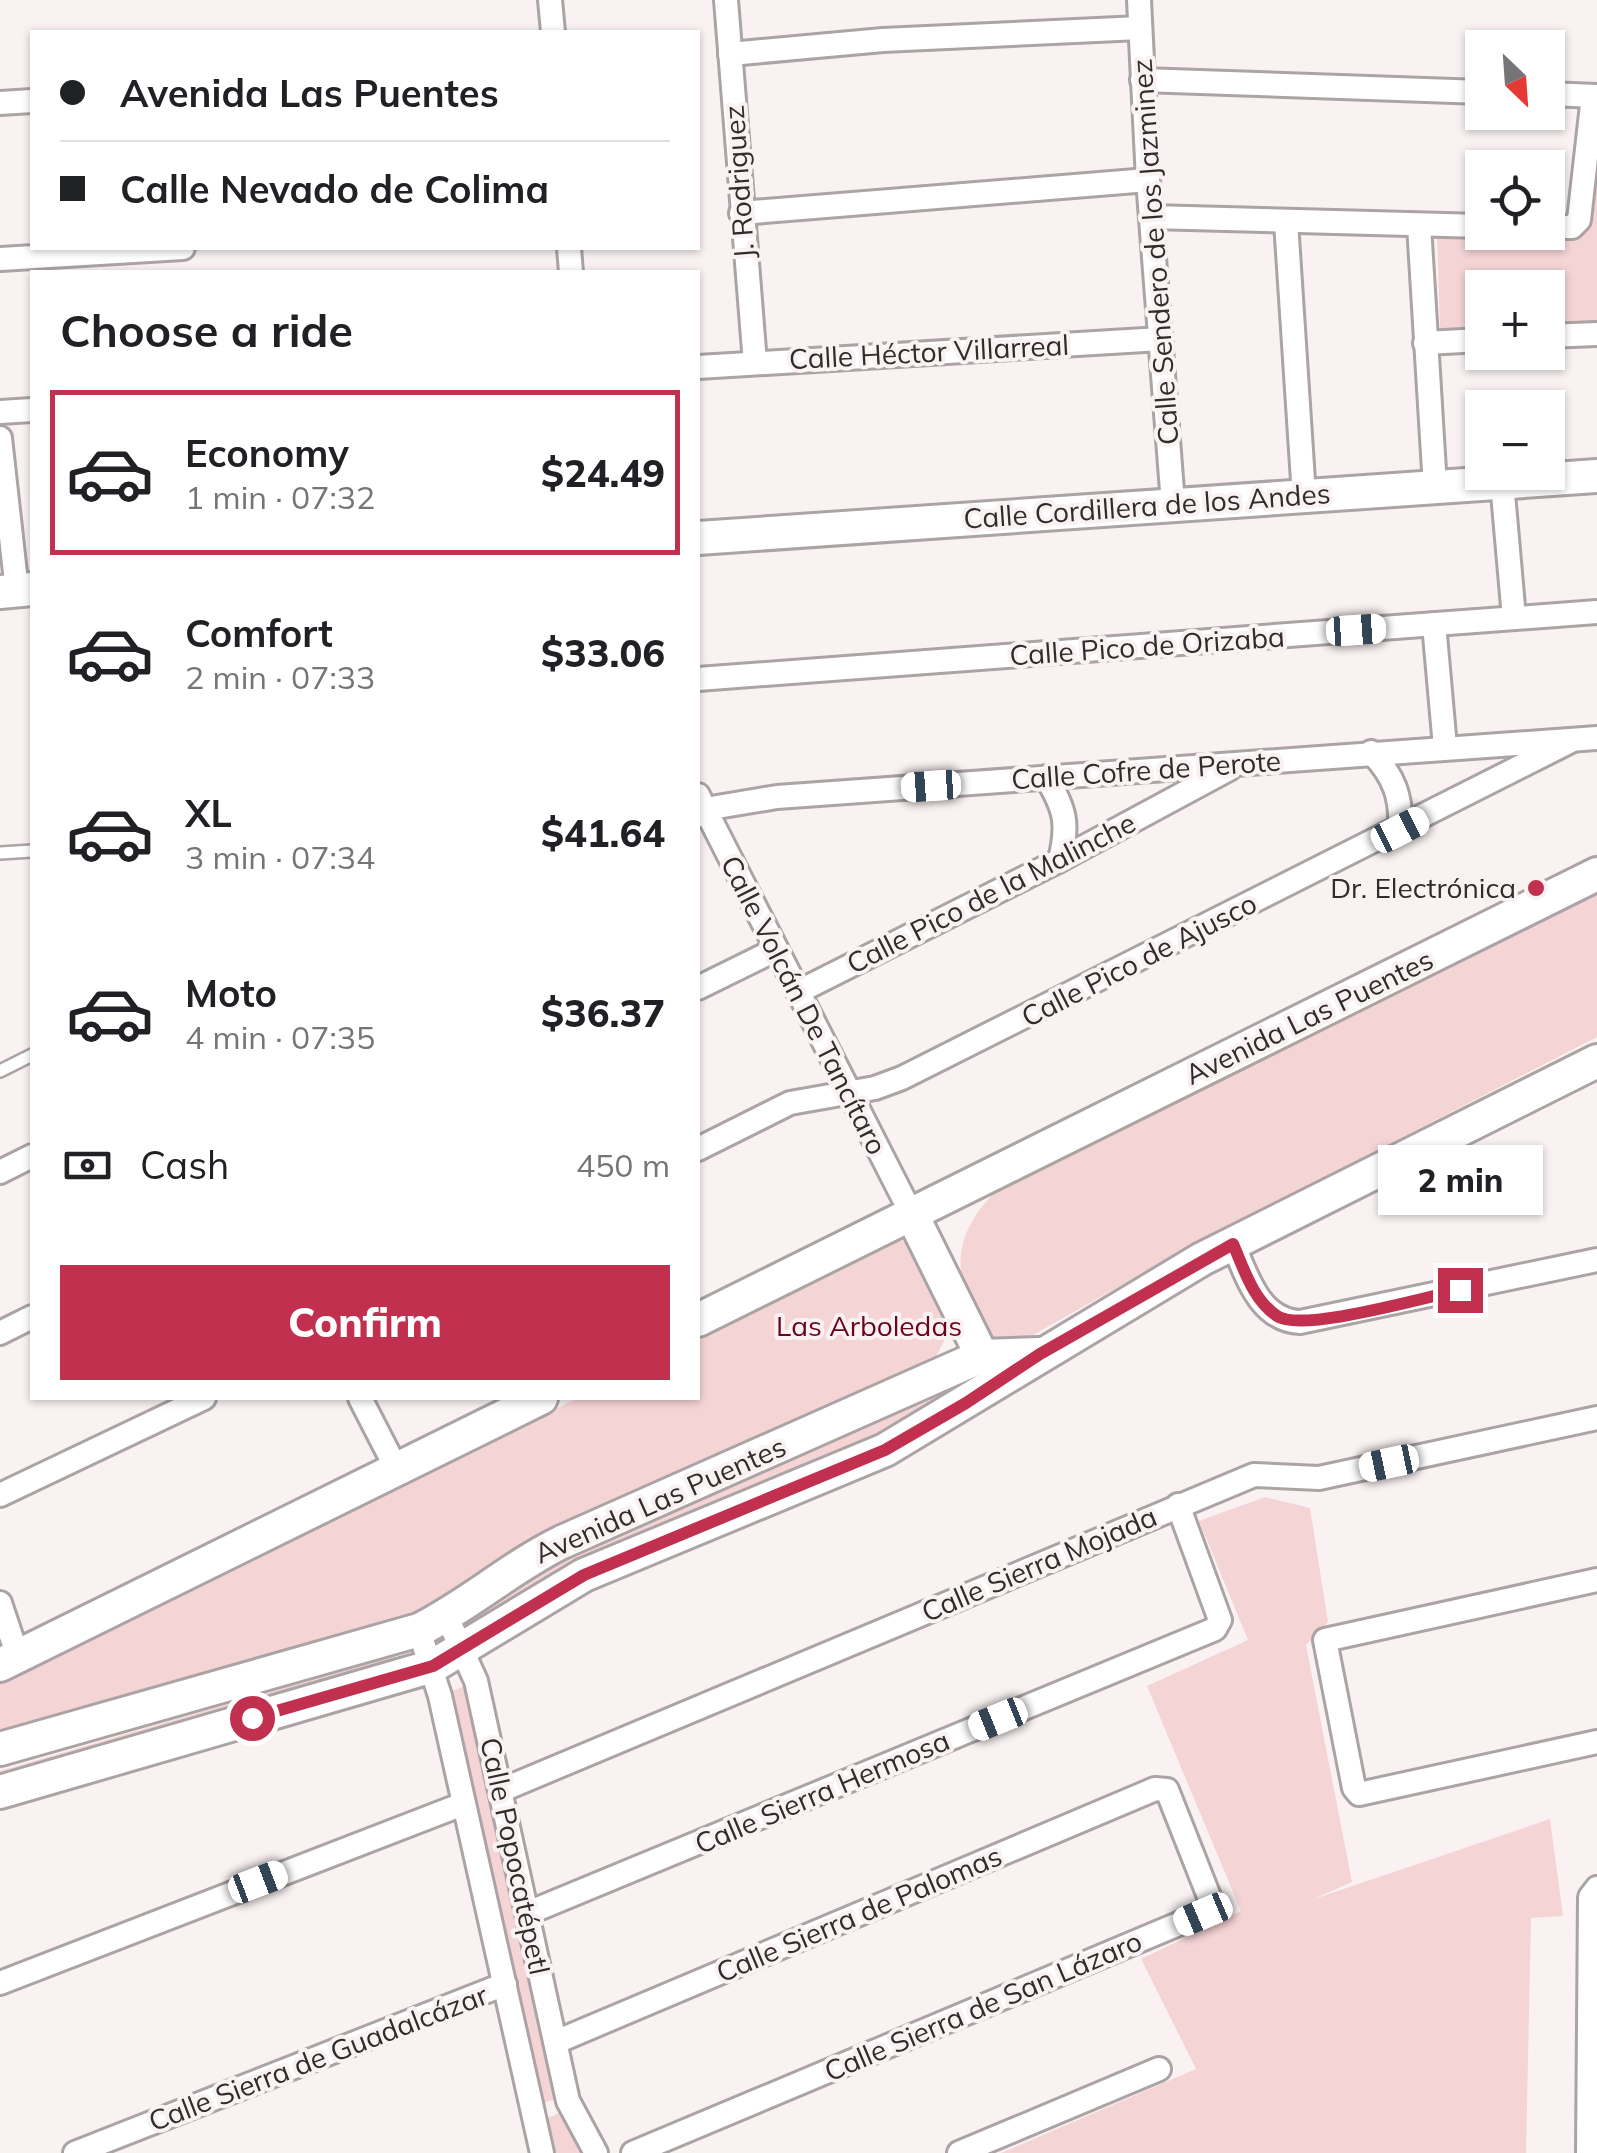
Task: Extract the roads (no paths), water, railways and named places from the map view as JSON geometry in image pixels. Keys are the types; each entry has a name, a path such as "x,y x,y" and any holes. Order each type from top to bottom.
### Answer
{"street":[{"path":"550,0 553,30"},
{"name":"J. Rodriguez","path":"726,0 740,214 755,363"},
{"name":"Calle Sendero de los Jazminez","path":"1139,0 1172,504"},
{"path":"730,54 883,40 1140,28"},
{"path":"1142,80 1465,91"},
{"path":"1565,95 1595,96 1579,220 1572,227 1565,227"},
{"path":"0,103 30,100"},
{"path":"740,214 1148,180"},
{"path":"1151,218 1465,226"},
{"path":"1286,222 1304,496"},
{"path":"1419,225 1435,487"},
{"path":"0,260 152,250"},
{"path":"1565,335 1597,334"},
{"name":"Calle Héctor Villarreal","path":"700,367 1161,338"},
{"path":"1425,344 1465,341"},
{"path":"0,412 30,410"},
{"path":"0,438 16,591"},
{"name":"Calle Cordillera de los Andes","path":"1565,478 1597,476"},
{"name":"Calle Cordillera de los Andes","path":"700,538 1465,485"},
{"path":"1503,490 1514,618"},
{"name":"Calle Pico de Orizaba","path":"700,679 1597,612"},
{"path":"1434,624 1445,747"},
{"name":"Calle Cofre de Perote","path":"700,807 777,797 1597,738"},
{"name":"Calle Pico de Ajusco","path":"700,1148 790,1103 893,1082 1571,741"},
{"path":"1371,752 1393,780 1401,808 1400,830"},
{"name":"Calle Pico de la Malinche","path":"798,992 1060,860 1237,765"},
{"path":"1046,777 1064,816 1066,833 1060,860"},
{"name":"Calle Volcán De Tancítaro","path":"700,807 912,1215"},
{"name":"Avenida Las Puentes","path":"700,1319 1597,874"},
{"path":"700,987 775,950"},
{"name":"Avenida Las Puentes","path":"0,1792 447,1658 584,1575 885,1450 1040,1354 1233,1244 1597,1062"},
{"path":"0,1172 30,1157"},
{"path":"912,1215 982,1356"},
{"path":"1233,1244 1256,1295 1288,1322 1597,1260"},
{"path":"0,1333 30,1318"},
{"name":"Avenida Las Puentes","path":"0,1749 433,1624 524,1562 562,1542 982,1356 1040,1354"},
{"path":"0,1495 200,1400"},
{"path":"361,1400 396,1468"},
{"path":"0,1603 9,1661 537,1400"},
{"name":"Calle Sierra Mojada","path":"502,1790 1254,1475 1320,1478 1597,1418"},
{"name":"Calle Sierra Hermosa","path":"528,1914 1215,1629 1220,1620 1178,1505"},
{"path":"1597,1580 1326,1638 1354,1788 1359,1794 1597,1742"},
{"name":"Calle Popocatépetl","path":"433,1624 447,1658 463,1804 542,2153"},
{"name":"Calle Popocatépetl","path":"433,1624 447,1658 476,1681 568,2100 596,2153"},
{"name":"Calle Sierra de Palomas","path":"556,2042 1164,1788"},
{"name":"Calle Sierra de San Lázaro","path":"633,2153 1207,1912 1212,1904 1164,1788"},
{"path":"0,1983 463,1804"},
{"path":"1588,2153 1595,1889"},
{"name":"Calle Sierra de Guadalcázar","path":"75,2153 505,1984"},
{"path":"958,2153 1159,2069"},
{"path":"532,2109 568,2100"}],"lane":[{"path":"0,853 30,850"},
{"path":"0,1071 30,1056"}],"place":[{"name":"Dr. Electrónica","path":"1536,888"}],"park label":[{"name":"Las Arboledas","path":"869,1326"}]}
